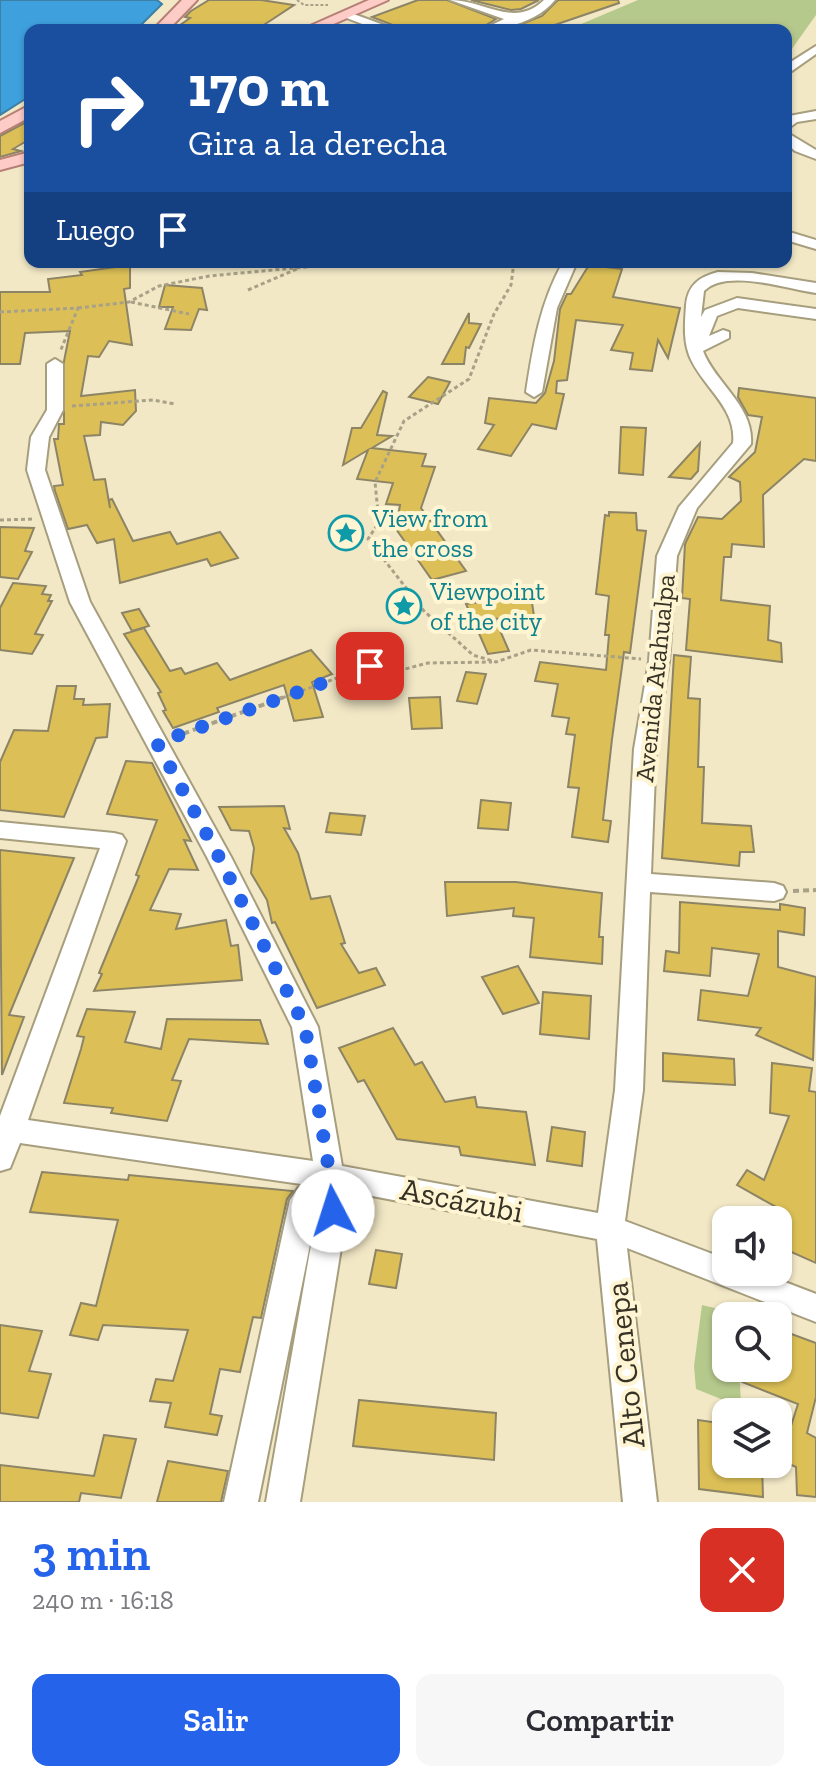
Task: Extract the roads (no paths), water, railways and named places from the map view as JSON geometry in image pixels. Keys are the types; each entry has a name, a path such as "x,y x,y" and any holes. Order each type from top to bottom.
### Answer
{"main road":[{"path":"166,24 190,0"},
{"path":"324,24 381,0"},
{"path":"0,128 24,114"},
{"path":"0,165 24,159"}],"street":[{"path":"455,0 518,20"},
{"path":"476,7 492,0"},
{"path":"506,24 542,8 550,0"},
{"path":"348,15 372,24"},
{"path":"792,67 816,49"},
{"path":"792,120 816,115"},
{"path":"792,141 816,155"},
{"path":"792,237 816,245"},
{"path":"534,392 545,317 557,282 566,268"},
{"name":"Avenida Atahualpa","path":"610,1228 629,1090 645,749 659,661 667,556 688,507 735,452 745,435 741,422 697,356 692,328 697,290 704,282 738,276 816,288"},
{"path":"696,348 710,313 722,307 750,304 816,314"},
{"path":"696,348 723,335"},
{"path":"55,364 55,410 40,437 36,470 80,602 219,857 305,1027 333,1211 283,1502"},
{"path":"0,830 114,841 5,1129 0,1159"},
{"path":"639,882 774,892"},
{"name":"Ascázubi","path":"5,1129 330,1176 610,1228 816,1308"},
{"path":"241,1502 304,1200 330,1176"},
{"name":"Alto Cenepa","path":"610,1228 640,1502"}],"water":[{"path":"0,0 157,0 162,4 142,24 24,24 24,100 0,115"}],"place":[{"name":"View from the cross","path":"346,533"},
{"name":"Viewpoint of the city","path":"404,606"}]}
